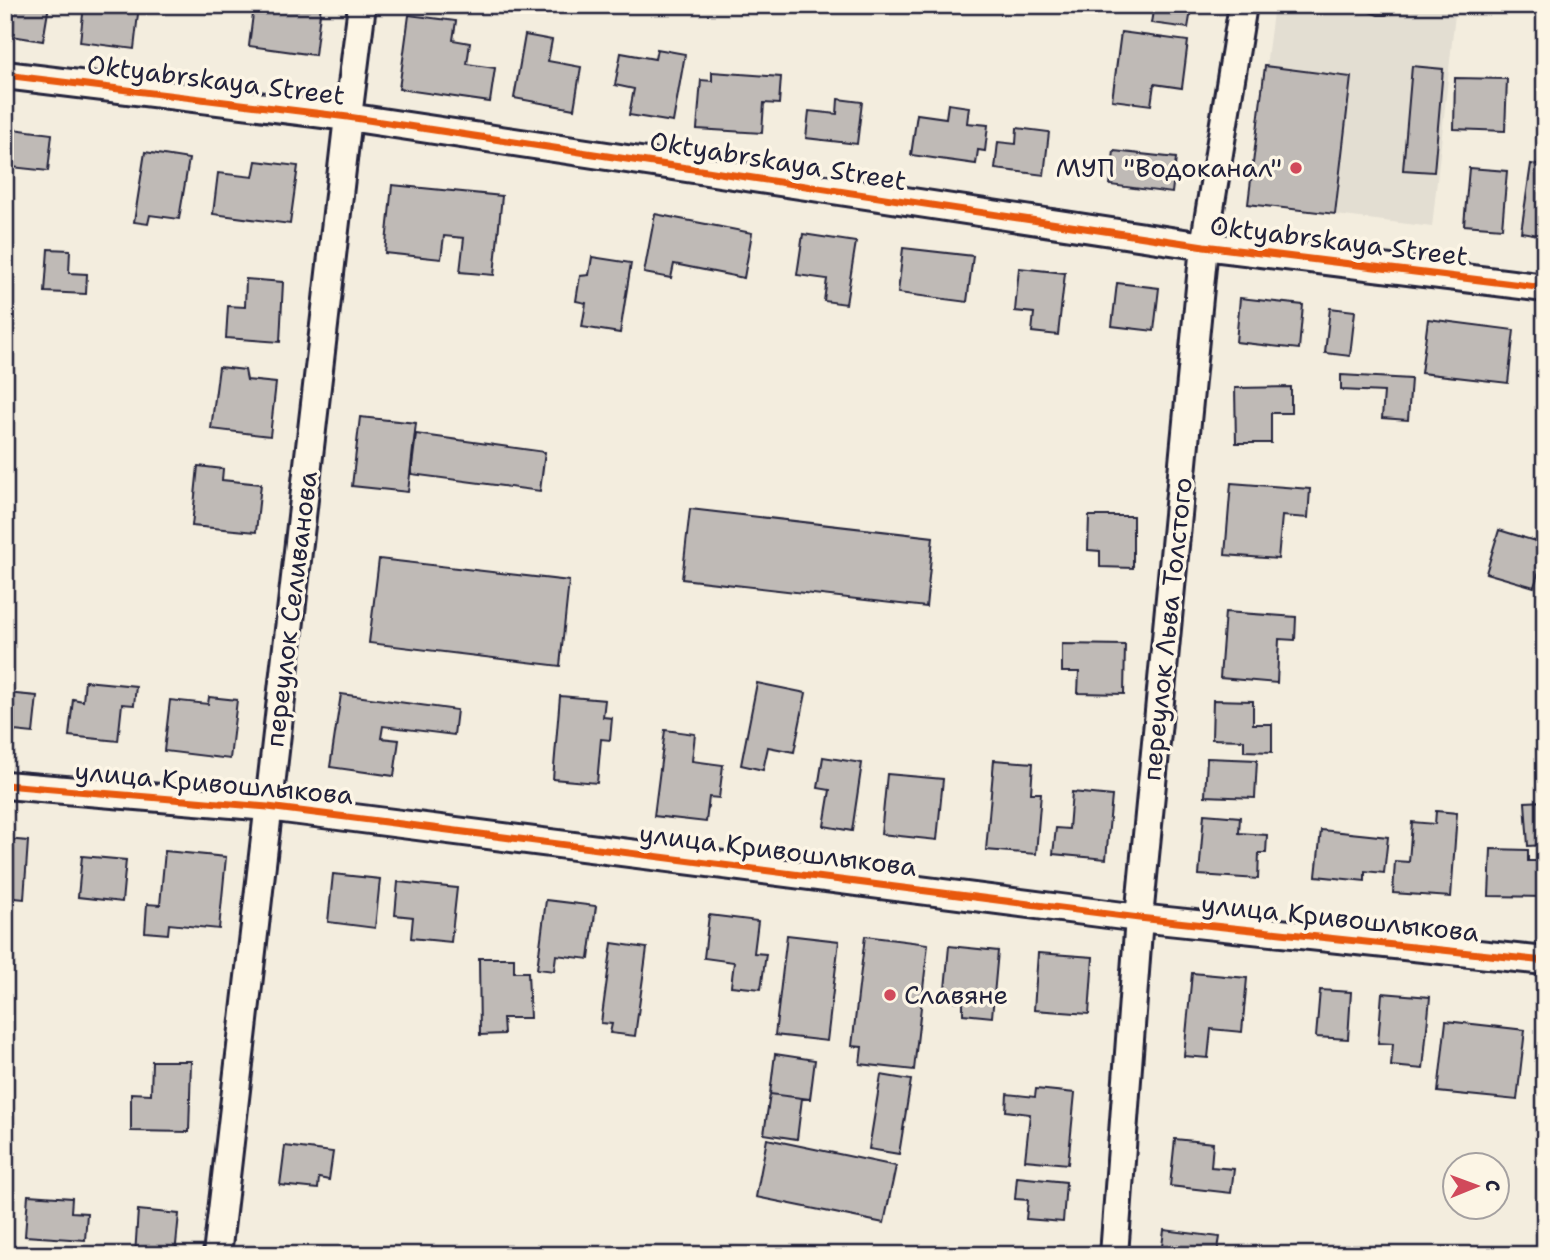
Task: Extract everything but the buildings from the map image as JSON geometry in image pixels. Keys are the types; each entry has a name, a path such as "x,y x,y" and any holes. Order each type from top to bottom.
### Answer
{"street":[{"name":"переулок Селиванова","path":"216,1255 362,5"},
{"name":"переулок Льва Толстого","path":"1114,1255 1139,918 1204,246 1243,5"},
{"name":"Oktyabrskaya Street","path":"5,75 348,117 1204,246 1545,288"},
{"name":"улица Кривошлыкова","path":"5,785 268,807 1139,918 1545,961"}],"shaded area":[{"path":"1274,5 1456,5 1432,227 1248,204"}],"cycle path":[{"path":"5,75 348,117 1204,246 1545,288"},
{"path":"5,785 268,807 1139,918 1545,961"}],"place":[{"name":"МУП \"Водоканал\"","path":"1296,168"},
{"name":"Славяне","path":"890,995"}]}
